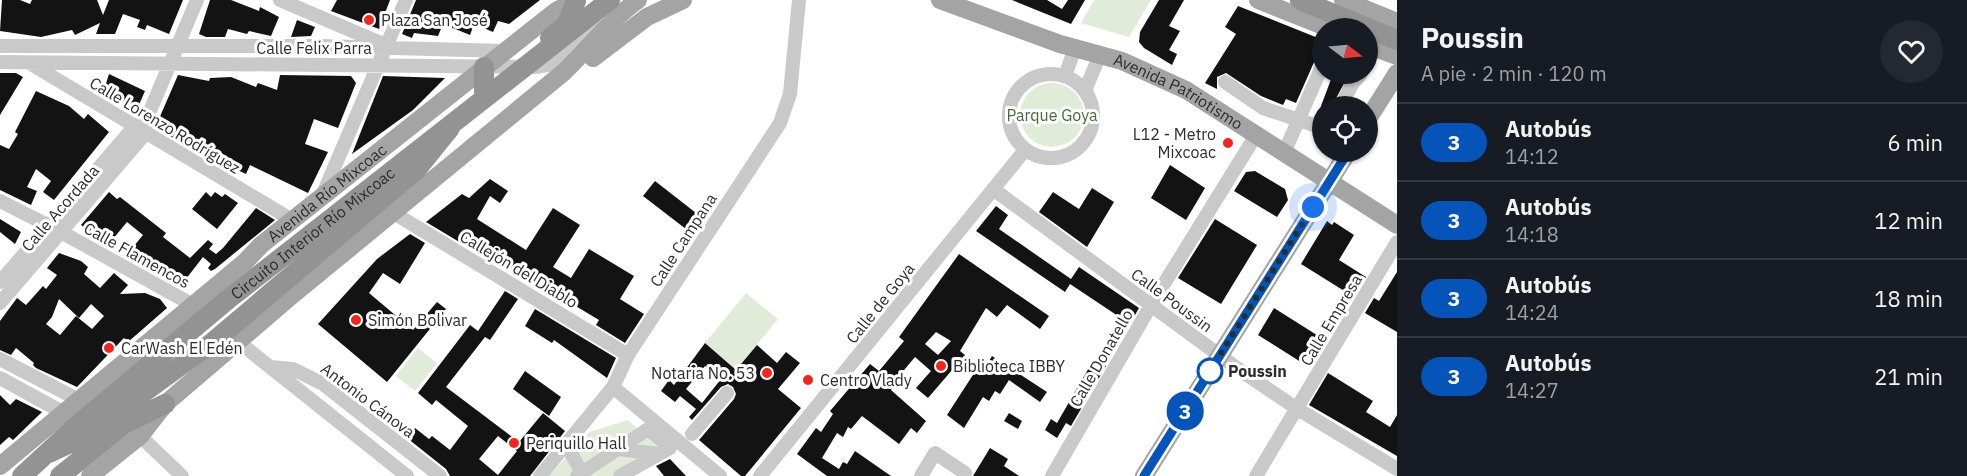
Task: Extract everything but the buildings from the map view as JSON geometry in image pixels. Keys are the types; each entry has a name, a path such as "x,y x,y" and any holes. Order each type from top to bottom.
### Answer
{"highway":[{"path":"1300,0 1397,40"},
{"path":"49,453 81,438 213,342 417,169 459,116 484,92 509,59 566,25 577,1"},
{"name":"Circuito Interior Río Mixcoac","path":"22,476 73,429 226,300 612,9"},
{"path":"484,67 484,92"},
{"path":"60,476 126,423 165,404"}],"main road":[{"path":"90,476 140,436 165,404 240,343 290,297 564,72 601,37 612,9 638,0"},
{"path":"564,72 599,55 647,17 683,0"},
{"name":"Avenida Patriotismo","path":"940,0 1152,73 1186,90 1397,225"},
{"path":"1258,0 1312,22"},
{"path":"1343,0 1397,22"},
{"path":"1378,49 1397,56"},
{"name":"Avenida Río Mixcoac","path":"0,466 322,196 484,67 509,59"},
{"path":"1378,103 1397,73"},
{"path":"1144,476 1341,162"}],"street":[{"path":"140,130 197,0"},
{"path":"280,0 388,46"},
{"path":"322,196 406,0"},
{"name":"Calle Campana","path":"547,473 613,387 628,355 780,123 789,94 799,0"},
{"name":"Calle Felix Parra","path":"0,46 388,46 509,59 544,67 612,9"},
{"path":"320,46 324,33 321,17"},
{"path":"1065,76 1075,48"},
{"path":"1088,95 1076,82 1065,76 1050,74 1033,77 1014,94 1008,110 1009,127 1017,142 1035,156 1050,159 1065,156 1077,149 1087,138 1092,124 1092,109 1088,95 1086,88 1100,55"},
{"name":"Calle Felix Parra","path":"0,62 484,67"},
{"name":"Calle Lorenzo Rodríguez","path":"29,63 284,215"},
{"path":"1226,82 1263,108 1312,125"},
{"path":"1284,153 1314,84"},
{"name":"Calle Donatello","path":"1052,476 1252,133 1263,108"},
{"name":"Calle Acordada","path":"0,303 55,229 140,130"},
{"name":"Calle de Goya","path":"760,476 1025,150"},
{"name":"Calle Poussin","path":"993,189 1151,306 1296,408 1397,469"},
{"name":"Calle Flamencos","path":"0,201 193,305"},
{"name":"Callejón del Diablo","path":"393,212 628,355"},
{"name":"Calle Acordada","path":"0,282 55,229"},
{"name":"Calle Empresa","path":"1256,476 1397,242"},
{"name":"Antonio Cánova","path":"240,343 407,476"},
{"path":"0,359 79,400"},
{"name":"Antonio Cánova","path":"270,367 293,369 323,384 440,476"},
{"path":"0,378 64,413"},
{"path":"613,387 720,476"},
{"path":"692,434 727,393"},
{"path":"571,453 579,474 648,429 665,451"},
{"path":"140,436 182,476"},
{"path":"618,449 665,451"},
{"path":"620,476 665,451"},
{"path":"921,476 935,453 965,473 963,476"}],"green space":[{"path":"1094,0 1151,0 1129,37 1081,23"},
{"name":"Parque Goya","path":"1052,83 1064,85 1075,92 1082,103 1084,115 1082,127 1075,138 1064,145 1052,147 1040,145 1029,138 1022,127 1020,115 1022,103 1029,92 1040,85"},
{"path":"746,293 778,319 736,370 705,343"},
{"path":"418,348 437,363 415,391 396,376"},
{"path":"628,420 667,456 633,476 549,476 589,432"}],"bus line":[{"name":"3","path":"1144,476 1342,162"}],"place":[{"name":"Plaza San José","path":"369,20"},
{"name":"L12 - Metro Mixcoac","path":"1228,143"},
{"name":"Simón Bolivar","path":"356,320"},
{"name":"CarWash El Edén","path":"109,348"},
{"name":"Biblioteca IBBY","path":"941,366"},
{"name":"Poussin","path":"1210,371"},
{"name":"Notaria No. 53","path":"767,373"},
{"name":"Centro Vlady","path":"808,380"},
{"name":"Periquillo Hall","path":"514,443"}],"route":[{"path":"1210,371 1313,207"}]}
